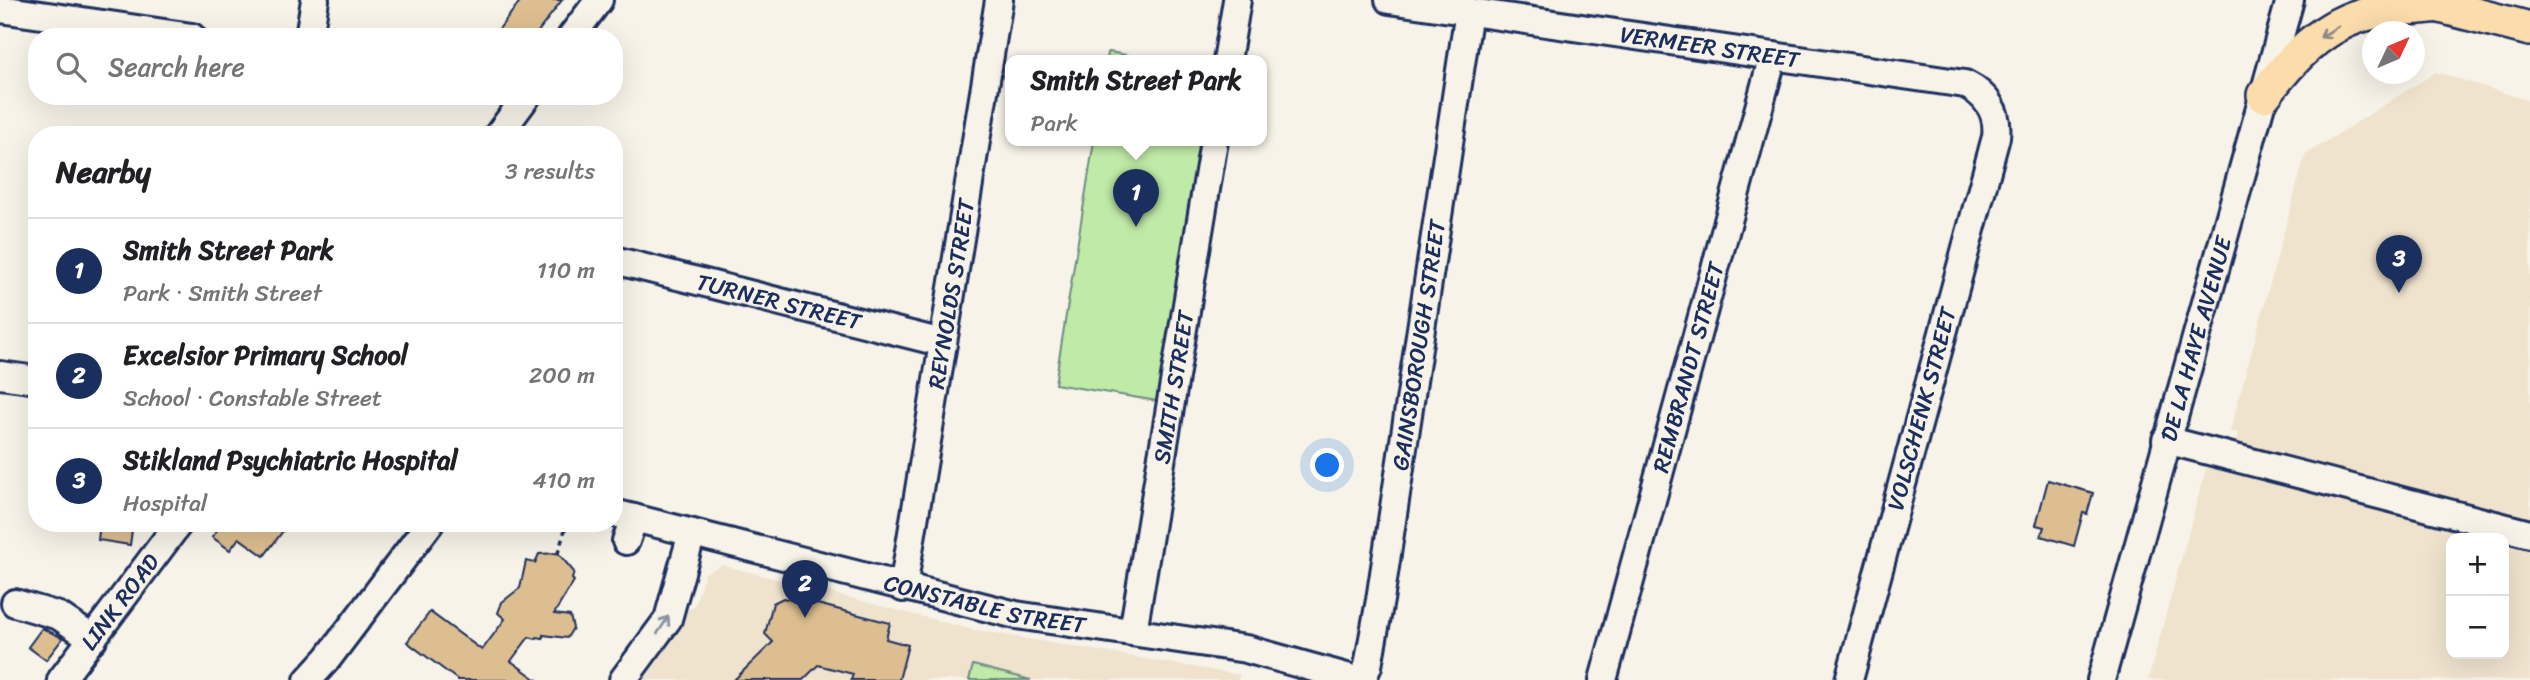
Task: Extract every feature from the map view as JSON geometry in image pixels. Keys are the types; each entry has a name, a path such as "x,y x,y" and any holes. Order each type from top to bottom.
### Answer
{"main road":[{"path":"2264,95 2303,50 2329,30 2371,13 2428,3 2530,29"}],"street":[{"path":"310,28 313,0"},
{"path":"578,28 599,0"},
{"name":"REYNOLDS STREET","path":"903,588 999,0"},
{"path":"1228,55 1237,0"},
{"name":"VERMEER STREET","path":"1389,0 1965,84 1977,90 1993,110 1998,124 1996,137"},
{"name":"DE LA HAYE AVENUE","path":"2101,680 2290,0"},
{"path":"16,7 138,28"},
{"name":"GAINSBOROUGH STREET","path":"1359,680 1368,666 1380,600 1469,11"},
{"name":"REMBRANDT STREET","path":"1603,680 1773,56"},
{"path":"505,126 520,105"},
{"name":"VOLSCHENK STREET","path":"1849,680 1996,137"},
{"name":"SMITH STREET","path":"1133,632 1213,146"},
{"name":"TURNER STREET","path":"623,262 943,343"},
{"path":"0,375 28,379"},
{"path":"2166,440 2530,534"},
{"name":"CONSTABLE STREET","path":"625,524 692,533 1016,615 1246,649 1359,680"},
{"name":"LINK ROAD","path":"61,680 172,532"},
{"path":"308,680 328,658 422,532"},
{"path":"623,680 668,619 692,533"},
{"path":"15,603 59,616 93,639"}],"path":[{"path":"558,553 564,532"}],"shaded area":[{"path":"2436,72 2530,101 2530,680 2148,680 2207,465 2230,467 2238,433 2230,431 2305,155 2417,84 2425,84 2425,79"},
{"path":"722,565 970,629 1240,675 1238,680 641,680 681,626 686,610 694,607 705,573"}],"green space":[{"path":"1093,146 1204,146 1163,402 1055,384"},
{"path":"973,665 1031,680 969,680"}],"building":[{"path":"521,0 562,0 541,28 500,28"},
{"path":"2048,480 2093,493 2087,514 2083,513 2074,546 2041,536 2044,527 2036,525"},
{"path":"99,532 132,532 130,545 98,540"},
{"path":"216,532 282,532 264,556 239,538 230,550 212,537"},
{"path":"558,553 574,572 574,581 554,614 570,616 573,628 567,638 543,635 543,638 536,639 529,637 511,661 537,680 458,680 407,642 430,612 482,650 505,619 498,613 502,602 520,588 526,561 535,563 539,554"},
{"path":"783,598 802,600 890,623 886,639 908,645 899,680 851,680 853,674 818,665 803,680 734,680 773,642 765,634 773,603"},
{"path":"42,628 63,638 46,660 28,647"}],"place":[{"name":"Smith Street Park","path":"1136,227"},
{"name":"Stikland Psychiatric Hospital","path":"2399,293"},
{"name":"Excelsior Primary School","path":"805,618"}]}
